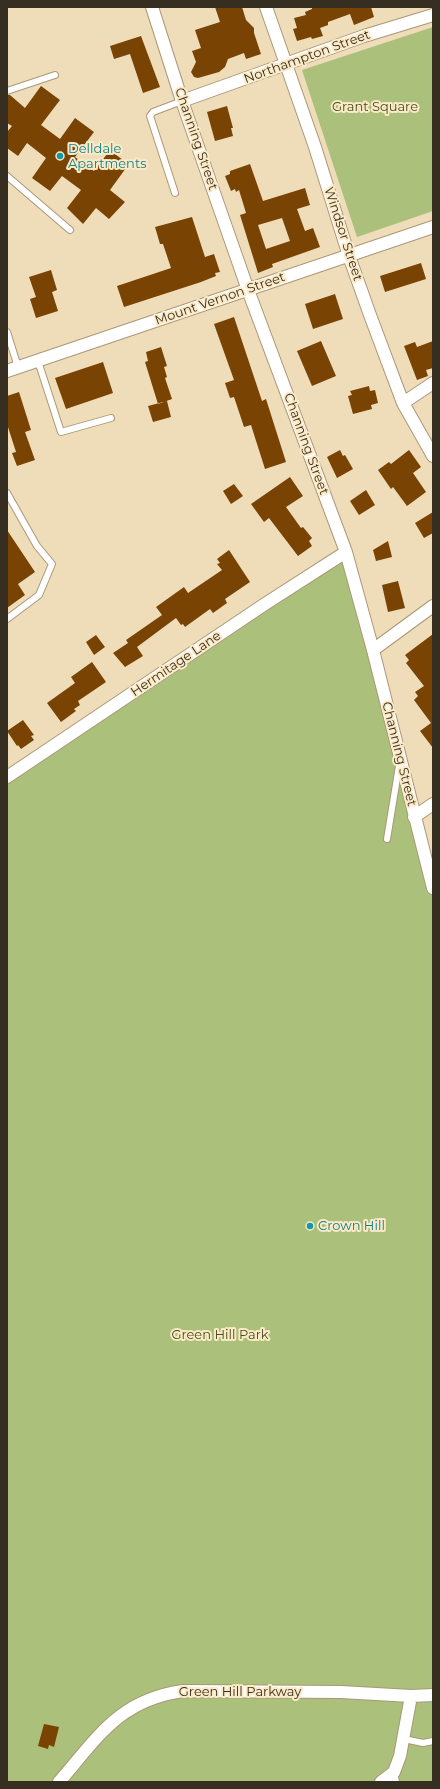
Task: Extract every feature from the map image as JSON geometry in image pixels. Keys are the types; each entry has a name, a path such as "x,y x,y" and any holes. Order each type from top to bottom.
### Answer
{"street":[{"name":"Channing Street","path":"152,7 182,101 248,290 346,552 373,650 433,888"},
{"name":"Windsor Street","path":"266,7 315,147 349,256 403,403 433,456"},
{"name":"Northampton Street","path":"182,101 364,36 433,15"},
{"name":"Mount Vernon Street","path":"13,369 433,227"},
{"path":"403,403 433,383"},
{"name":"Hermitage Lane","path":"7,777 265,604 346,552"},
{"path":"373,650 433,606"},
{"path":"414,817 433,804"},
{"name":"Green Hill Parkway","path":"59,1782 112,1721 139,1702 161,1694 183,1691 341,1692 411,1696 433,1695"},
{"path":"381,1782 395,1777 404,1739 411,1696"}],"lane":[{"path":"7,91 55,75"},
{"path":"175,193 150,116 153,112 182,101"},
{"path":"7,176 70,230"},
{"path":"7,332 13,369"},
{"path":"38,361 61,432 111,418"},
{"path":"7,493 37,546 52,564 39,595 7,619"},
{"path":"387,839 400,758"},
{"path":"404,1739 423,1743 433,1741"}],"green space":[{"name":"Grant Square","path":"433,27 433,211 357,237 302,70"},
{"name":"Green Hill Park","path":"346,552 433,888 433,1782 7,1782 7,777"}],"building":[{"path":"215,7 242,7 246,20 254,28 254,33 261,54 246,59 244,53 228,59 225,67 219,72 198,78 194,77 191,72 196,62 192,51 201,48 195,30 220,22"},
{"path":"312,7 371,7 374,17 354,25 350,14 328,22 328,25 320,28 323,36 312,39 311,37 297,41 293,29 297,28 294,18 306,15 305,12 312,9"},
{"path":"141,36 160,87 143,93 130,54 114,59 110,46"},
{"name":"Delldale Apartments","path":"41,86 60,100 41,125 60,139 75,118 94,132 75,157 94,171 111,151 127,163 126,168 110,190 125,202 109,219 96,208 83,224 67,208 81,190 62,176 50,191 32,178 46,158 27,143 18,156 7,148 7,132 12,126 7,123 7,95 10,95 25,108"},
{"path":"227,106 233,128 231,128 233,136 215,141 207,112"},
{"path":"250,164 263,201 305,188 310,205 297,209 305,231 313,228 320,247 272,264 273,267 258,273 240,215 246,213 239,190 236,192 235,189 231,191 225,176 230,174 230,171","holes":["282,218 290,241 266,249 258,225"]},
{"path":"192,217 205,257 214,254 220,272 215,273 216,276 201,282 124,307 117,286 171,268 163,244 160,244 155,227"},
{"path":"421,263 426,279 385,292 380,276"},
{"path":"51,270 57,290 52,292 58,311 36,318 30,299 36,297 29,277"},
{"path":"335,294 343,319 313,329 305,304"},
{"path":"234,317 262,401 266,399 286,462 265,469 251,425 244,427 234,397 230,398 225,383 234,380 214,324"},
{"path":"321,341 336,376 312,386 297,351"},
{"path":"433,341 433,368 426,370 428,376 417,380 404,346 415,342 417,347"},
{"path":"161,347 167,366 164,367 167,377 165,378 172,399 158,404 145,362 148,361 146,352"},
{"path":"103,362 113,393 66,409 55,378"},
{"path":"369,386 370,391 375,390 378,403 371,405 372,409 353,414 348,396 352,395 350,391"},
{"path":"19,392 31,430 25,432 35,460 17,466 12,453 16,452 7,424 7,396"},
{"path":"167,401 171,417 153,422 148,406"},
{"path":"340,450 343,456 345,455 353,469 337,478 327,457"},
{"path":"409,450 421,467 413,473 426,492 407,506 393,487 391,489 378,470 389,462 391,464"},
{"path":"290,477 303,496 286,507 301,528 303,527 312,538 309,541 312,546 298,556 269,518 264,522 251,504"},
{"path":"234,484 243,496 231,504 223,491"},
{"path":"366,490 375,505 359,515 350,501"},
{"path":"433,512 433,533 424,538 415,523"},
{"path":"7,530 35,572 18,584 25,595 7,608"},
{"path":"388,541 392,557 376,561 373,550"},
{"path":"229,550 250,582 225,599 227,603 213,613 210,609 185,627 183,624 181,625 176,618 137,647 143,656 125,667 113,653 128,643 126,640 162,615 156,607 184,587 188,593 222,570 217,564 220,563 217,559"},
{"path":"398,581 405,608 388,612 382,585"},
{"path":"433,634 433,748 420,731 431,723 414,700 418,696 415,692 424,686 406,663 409,660 405,655"},
{"path":"96,635 105,647 94,655 86,642"},
{"path":"92,662 106,682 78,701 80,705 74,709 76,711 61,722 47,703 75,683 71,677"},
{"path":"23,720 34,735 31,736 34,740 21,749 18,745 17,746 7,731"},
{"path":"44,1724 59,1727 54,1747 49,1745 48,1749 38,1746"}],"place":[{"name":"Delldale Apartments","path":"60,156"},
{"name":"Crown Hill","path":"310,1226"}]}
